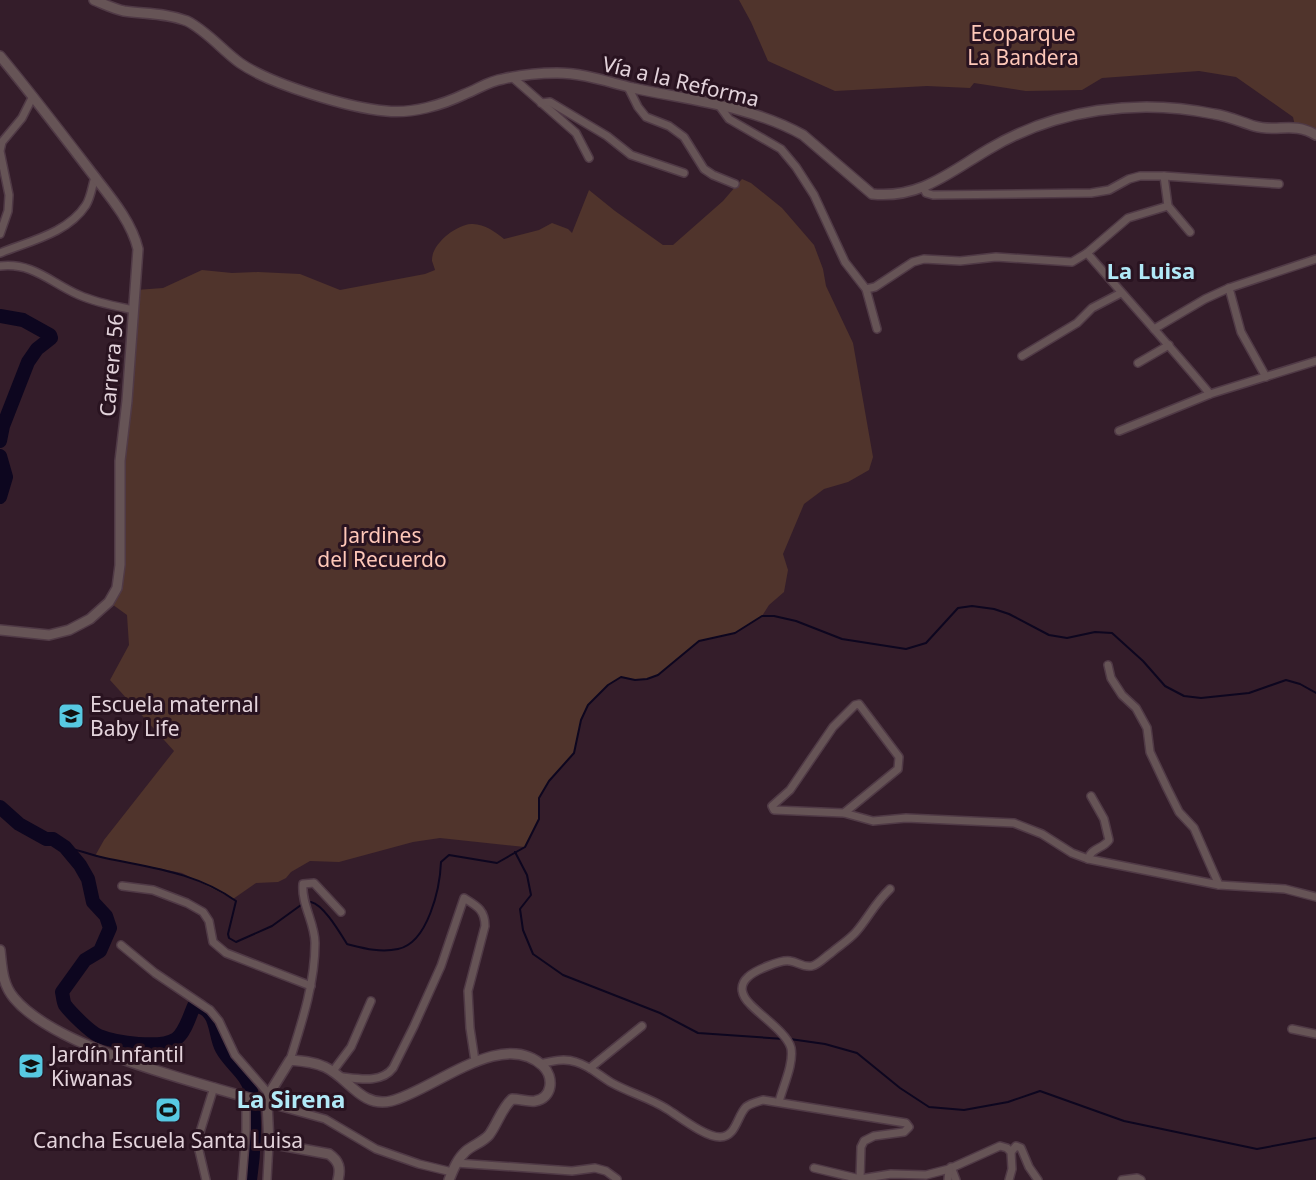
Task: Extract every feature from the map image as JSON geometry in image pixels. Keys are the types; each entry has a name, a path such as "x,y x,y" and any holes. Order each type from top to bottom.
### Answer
{"street":[{"name":"Vía a la Reforma","path":"94,0 122,11 162,14 186,21 201,29 226,53 243,65 273,79 347,104 386,111 408,111 440,104 493,81 558,73 718,104 790,128 803,135 872,194 884,195 924,188 945,178 1015,135 1042,124 1098,110 1143,106 1175,108 1215,114 1261,128 1295,126 1316,135"},
{"name":"Carrera 56","path":"0,56 95,177 135,237 138,249 120,461 120,565 117,588 109,602 90,619 69,630 49,635 0,630"},
{"path":"512,77 576,133 589,158"},
{"path":"628,87 646,117 669,126 684,137 704,169 735,183"},
{"path":"0,234 8,211 9,195 0,151 2,142 22,118 33,96"},
{"path":"541,103 550,102 607,136 631,155 684,173"},
{"path":"718,104 729,119 781,149 796,167 814,195 845,262 866,289 877,329"},
{"path":"924,188 926,193 933,195 1091,193 1109,190 1140,176 1279,184"},
{"path":"1164,176 1168,206 1190,232"},
{"path":"0,253 73,222 88,202 95,177"},
{"path":"866,289 875,287 913,262 924,259 960,261 996,257 1072,262 1087,253 1128,218 1168,206"},
{"path":"1087,253 1210,394"},
{"path":"1155,329 1205,299 1229,288 1316,259"},
{"path":"0,266 13,264 24,267 77,294 101,303 134,310"},
{"path":"1229,288 1241,332 1266,377"},
{"path":"1022,356 1077,323 1092,308 1121,293"},
{"path":"1138,363 1169,345"},
{"path":"1119,430 1210,394 1316,361"},
{"path":"1108,665 1111,678 1122,695 1136,708 1147,728 1150,752 1179,812 1194,828 1219,885"},
{"path":"844,813 898,769 900,764 899,757 859,704 855,705 833,726 790,790 772,806 774,810 844,813 873,821 906,818 1014,823 1042,834 1072,853 1088,859 1219,885 1285,890 1316,897"},
{"path":"1088,859 1092,851 1106,845 1109,840 1104,819 1091,796"},
{"path":"266,1099 290,1060 311,986 315,942 302,893 303,884 314,883 341,912"},
{"path":"122,886 153,890 188,903 203,912 208,921 213,942 226,953 311,986"},
{"path":"779,1102 790,1061 791,1048 786,1038 747,1002 742,994 741,986 745,979 754,972 782,962 789,961 813,966 820,962 856,933 877,902 890,889"},
{"path":"343,1077 376,1079 389,1073 393,1068 441,966 464,898 482,910 485,918 485,926 468,991 475,1061"},
{"path":"121,945 155,973 210,1010 219,1021 235,1055 266,1099 269,1143 267,1180"},
{"path":"0,950 5,984 23,1008 64,1035 90,1046 154,1069 244,1096 266,1099 325,1119 376,1149 419,1164 452,1172 572,1171 595,1168 606,1171 616,1179"},
{"path":"333,1071 351,1047 371,1000"},
{"path":"590,1068 642,1026"},
{"path":"1292,1029 1316,1034"},
{"path":"290,1060 313,1062 333,1071 343,1077 351,1088 363,1097 376,1102 390,1101 475,1061 518,1054 540,1064 548,1072 551,1082 548,1093 541,1099 532,1101 512,1099 504,1106 494,1128 487,1137 466,1151 452,1172"},
{"path":"540,1064 559,1059 576,1062 717,1137 732,1132 745,1108 763,1100 906,1123 909,1127 904,1132 874,1136 864,1141 861,1147 860,1180"},
{"path":"206,1180 197,1150 197,1142 214,1087"},
{"path":"242,1180 245,1160 244,1096"},
{"path":"269,1143 329,1154 337,1160 338,1180"},
{"path":"814,1168 860,1180 891,1174 926,1175 950,1168 999,1146 1011,1152"},
{"path":"1009,1180 1012,1169 1011,1152 1016,1146 1021,1148 1029,1167 1038,1180"},
{"path":"948,1180 950,1168"},
{"path":"950,1168 956,1180"},
{"path":"1122,1180 1137,1178 1141,1180"}],"green space":[{"name":"Ecoparque La Bandera","path":"739,0 1316,0 1316,135 1295,126 1293,117 1236,77 1199,71 1102,78 1082,90 1026,91 974,83 970,88 927,86 835,91 768,61"},
{"name":"Jardines del Recuerdo","path":"742,179 751,183 782,208 814,245 823,269 826,286 853,343 873,457 869,470 848,482 824,489 804,504 783,554 788,570 784,592 769,605 762,616 735,633 699,641 658,675 635,680 621,677 608,685 588,705 581,720 574,753 549,781 539,798 539,819 525,847 440,838 413,842 339,862 310,861 278,882 256,883 233,899 182,873 95,856 104,840 174,751 110,680 129,645 127,615 109,602 116,588 136,290 163,288 202,270 300,274 340,290 425,274 435,270 433,255 440,242 465,225 485,226 504,239 539,230 552,223 572,233 589,190 663,245 673,245 723,201"}],"waterway":[{"path":"0,316 23,320 50,335 51,338 37,349 28,362 3,426 0,441"},
{"path":"0,456 6,477 0,497"},
{"path":"311,902 321,908 347,944 372,950 398,949 408,945 425,926 435,899 441,862 449,855 497,863 525,847 539,819 539,798 549,781 574,753 581,720 588,705 608,685 621,677 635,680 658,675 699,641 735,633 762,616 796,621 842,639 906,649 926,643 958,608 972,606 994,609 1009,614 1049,635 1067,638 1095,632 1112,633 1143,661 1165,686 1184,696 1201,698 1249,693 1286,680 1300,684 1316,693"},
{"path":"0,807 19,824 65,847 88,879 93,902 106,916 110,928 100,951 85,960 62,992 65,1005 76,1017 99,1036 127,1043 160,1044 179,1036 194,1006 203,1008 210,1014 222,1049 246,1079 251,1091 254,1136 250,1180"},
{"path":"65,847 100,857 173,872 221,891 236,901 228,934 229,938 236,942 272,926 301,905"},
{"path":"515,852 527,875 531,895 520,909 523,930 533,954 563,975 660,1013 698,1033 784,1039"},
{"path":"790,1039 825,1044 857,1053 900,1088 929,1107 964,1110 1008,1102 1040,1091 1124,1121 1257,1149 1316,1138"}],"place":[{"name":"Escuela maternal Baby Life","path":"71,716"},
{"name":"Jardín Infantil Kiwanas","path":"31,1066"},
{"name":"Cancha Escuela Santa Luisa","path":"168,1110"}],"district":[{"name":"La Luisa","path":"1151,270"},
{"name":"La Sirena","path":"291,1098"}]}
